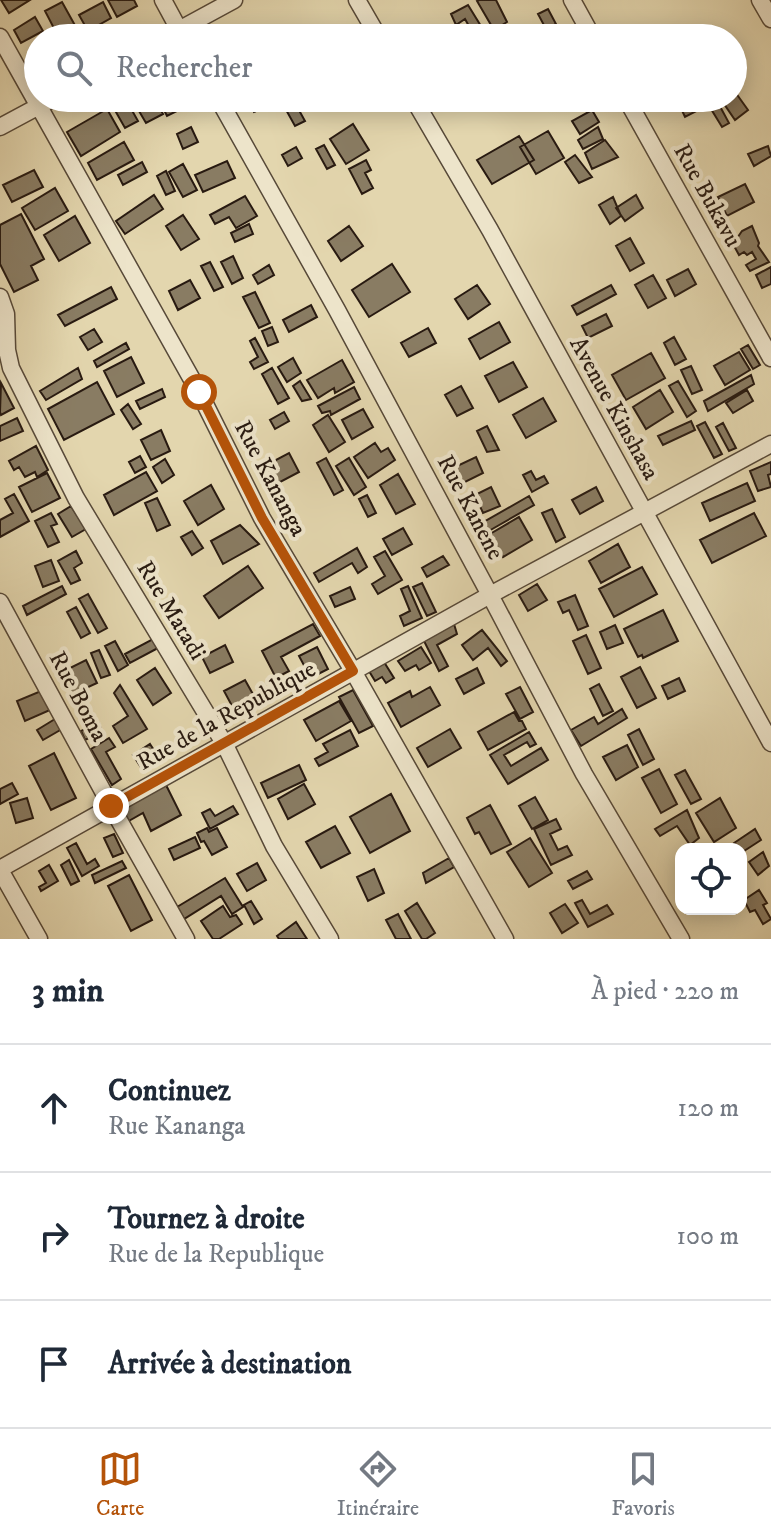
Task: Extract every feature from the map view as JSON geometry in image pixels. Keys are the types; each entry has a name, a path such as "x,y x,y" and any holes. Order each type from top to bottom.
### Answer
{"street":[{"path":"163,0 176,24"},
{"path":"197,24 234,0"},
{"path":"357,0 371,24"},
{"path":"572,0 585,24"},
{"path":"760,0 771,19"},
{"name":"Rue Kananga","path":"0,37 24,79"},
{"path":"0,127 28,112"},
{"name":"Rue Kananga","path":"42,112 199,392 262,518 505,939"},
{"name":"Rue Kanene","path":"226,112 337,310 584,774 681,939"},
{"name":"Avenue Kinshasa","path":"421,112 490,230 771,743"},
{"name":"Rue Bukavu","path":"634,112 771,358"},
{"name":"Rue Matadi","path":"0,297 6,314 11,368 76,498 224,743 274,846 330,939"},
{"name":"Rue de la Republique","path":"0,869 490,595 771,444"},
{"name":"Rue Boma","path":"0,602 186,939"},
{"path":"0,869 39,939"}],"building":[{"path":"1,0 30,0 9,13"},
{"path":"108,0 134,0 137,6 117,17"},
{"path":"496,0 507,22 490,24 477,1"},
{"path":"62,2 74,24 52,24 45,11"},
{"path":"103,2 111,18 100,24 84,24 79,15"},
{"path":"468,5 480,24 468,24 465,19 456,24 451,14"},
{"path":"548,9 556,24 543,24 538,14"},
{"path":"35,17 39,24 24,24 24,41 21,43 14,30"},
{"path":"102,112 109,112 120,132 81,156 67,132"},
{"path":"116,112 133,112 138,121 125,128"},
{"path":"140,112 162,112 163,114 146,123"},
{"path":"287,112 300,112 305,121 295,126"},
{"path":"593,112 599,122 580,134 572,121"},
{"path":"713,112 723,112 729,123 722,127"},
{"path":"730,112 745,112 735,120"},
{"path":"353,124 369,150 346,164 330,139"},
{"path":"191,127 198,142 183,149 177,134"},
{"path":"598,127 603,139 583,149 578,140"},
{"path":"548,131 564,158 536,174 520,147"},
{"path":"519,136 534,160 492,184 477,160"},
{"path":"605,140 618,157 592,169 585,153"},
{"path":"124,142 134,160 97,180 88,163"},
{"path":"324,145 335,165 327,169 316,149"},
{"path":"768,146 771,156 754,166 748,154"},
{"path":"296,147 302,158 288,166 282,155"},
{"path":"575,155 592,177 579,183 565,162"},
{"path":"366,160 371,170 365,173 373,188 362,194 349,169"},
{"path":"227,161 235,178 203,192 195,175"},
{"path":"142,162 147,172 123,185 118,175"},
{"path":"183,164 197,190 183,197 169,172"},
{"path":"34,170 43,187 12,202 3,185"},
{"path":"166,171 175,191 166,195 157,176"},
{"path":"745,184 754,202 727,216 718,197"},
{"path":"55,188 68,211 35,230 22,208"},
{"path":"154,195 163,209 125,234 116,221"},
{"path":"636,195 643,208 625,221 616,208"},
{"path":"245,196 257,216 236,228 229,217 215,224 210,215"},
{"path":"613,197 621,216 610,224 599,205"},
{"path":"21,214 44,259 31,266 38,280 14,292 0,264 0,225"},
{"path":"183,215 199,239 181,250 166,226"},
{"path":"75,216 90,243 59,261 44,235"},
{"path":"249,224 253,234 235,242 231,233"},
{"path":"349,226 363,246 341,261 328,241"},
{"path":"752,226 758,246 769,262 750,271 746,265 756,259 752,252 739,255 733,244 742,231"},
{"path":"630,238 644,263 630,271 616,246"},
{"path":"233,256 243,278 232,284 221,262"},
{"path":"210,262 223,287 214,291 201,266"},
{"path":"392,264 410,292 369,317 352,290"},
{"path":"269,265 274,275 258,284 253,275"},
{"path":"771,267 771,284 762,288 756,275"},
{"path":"688,269 696,284 675,296 667,280"},
{"path":"653,275 666,298 648,308 635,285"},
{"path":"190,280 200,298 178,310 169,291"},
{"path":"477,285 490,304 468,319 455,299"},
{"path":"611,285 616,294 577,315 572,306"},
{"path":"111,287 117,299 65,326 58,315"},
{"path":"255,292 270,323 259,328 243,297"},
{"path":"311,305 317,317 289,332 283,320"},
{"path":"606,314 612,326 588,338 582,326"},
{"path":"499,322 510,342 480,359 469,339"},
{"path":"272,327 278,342 268,346 262,331"},
{"path":"428,328 436,343 409,357 401,343"},
{"path":"94,329 102,342 88,350 80,337"},
{"path":"674,337 686,359 675,365 664,343"},
{"path":"255,338 268,362 254,369 250,362 258,357 250,341"},
{"path":"126,343 129,349 97,367 94,361"},
{"path":"748,345 760,365 753,369 741,349"},
{"path":"739,352 750,370 725,385 714,366"},
{"path":"651,353 665,378 626,400 612,375"},
{"path":"131,357 144,383 117,397 104,371"},
{"path":"293,358 301,373 287,382 278,367"},
{"path":"342,360 354,382 335,393 334,388 318,398 307,380"},
{"path":"513,362 527,387 499,402 485,376"},
{"path":"691,366 702,390 692,394 681,370"},
{"path":"78,368 82,379 46,400 40,391"},
{"path":"272,368 289,398 278,404 262,374"},
{"path":"751,375 754,384 708,411 704,401"},
{"path":"300,381 311,399 302,401 293,386"},
{"path":"678,381 696,411 687,417 669,386"},
{"path":"97,382 114,414 64,440 48,409"},
{"path":"1,383 14,408 1,415 0,412"},
{"path":"461,386 473,408 457,416 445,395"},
{"path":"354,387 360,399 331,415 330,411 322,413 318,406"},
{"path":"162,389 165,397 140,409 136,401"},
{"path":"660,390 673,412 646,429 633,407"},
{"path":"747,390 753,401 733,413 726,403"},
{"path":"543,398 556,421 526,438 513,415"},
{"path":"128,404 141,424 133,429 121,410"},
{"path":"363,409 373,427 352,439 342,420"},
{"path":"284,412 289,421 275,429 270,420"},
{"path":"328,415 345,442 329,452 313,425"},
{"path":"17,418 23,431 0,441 0,426"},
{"path":"691,421 695,430 663,445 658,436"},
{"path":"705,422 722,454 714,458 697,426"},
{"path":"723,423 736,448 729,451 716,427"},
{"path":"487,426 499,450 487,452 477,431"},
{"path":"161,430 170,451 151,460 141,440"},
{"path":"375,443 381,452 388,448 395,460 368,478 354,457"},
{"path":"36,446 48,470 37,477 35,472 25,477 19,467 14,470 9,461"},
{"path":"289,453 299,472 267,489 257,470"},
{"path":"140,456 146,467 135,473 129,462"},
{"path":"476,457 483,473 463,483 455,467"},
{"path":"326,458 343,490 334,495 317,463"},
{"path":"349,458 366,487 354,495 336,466"},
{"path":"165,459 174,475 162,483 153,467"},
{"path":"771,462 771,474 768,475 771,487 758,491 750,471"},
{"path":"531,471 536,480 544,476 548,483 532,492 523,475"},
{"path":"146,472 157,491 114,515 104,495"},
{"path":"47,473 60,498 32,512 19,487"},
{"path":"398,474 415,504 396,514 380,485"},
{"path":"747,483 755,501 710,521 702,503"},
{"path":"211,485 224,509 198,525 184,501"},
{"path":"491,487 500,506 483,513 475,495"},
{"path":"596,487 603,501 580,514 572,500"},
{"path":"14,494 29,521 0,537 0,520 13,513 5,499"},
{"path":"367,495 376,513 368,517 359,499"},
{"path":"529,496 534,505 487,532 482,523"},
{"path":"157,498 170,525 157,531 145,503"},
{"path":"71,506 86,529 72,537 58,514"},
{"path":"552,509 565,537 556,542 542,513"},
{"path":"51,513 57,524 51,526 59,542 48,547 35,521"},
{"path":"754,513 766,536 712,563 700,540"},
{"path":"519,517 532,540 503,557 490,534"},
{"path":"240,525 259,544 223,564 211,541"},
{"path":"403,528 412,544 392,555 383,539"},
{"path":"192,531 203,548 192,555 181,537"},
{"path":"618,544 630,567 601,583 589,561"},
{"path":"357,548 367,567 358,573 352,563 319,582 314,573"},
{"path":"76,551 82,563 74,568 80,580 71,584 58,561"},
{"path":"385,551 402,580 378,594 372,584 385,576 374,557"},
{"path":"443,556 449,565 427,577 422,568"},
{"path":"51,560 59,581 43,587 35,566"},
{"path":"248,566 263,588 219,618 204,596"},
{"path":"642,567 657,594 614,617 599,589"},
{"path":"422,583 436,612 427,616 413,587"},
{"path":"537,584 547,600 528,611 519,595"},
{"path":"62,586 66,594 27,615 23,606"},
{"path":"408,586 422,618 404,626 400,616 410,611 401,589"},
{"path":"350,587 355,599 335,607 330,596"},
{"path":"88,594 107,628 98,633 79,599"},
{"path":"575,595 588,626 578,630 569,610 563,613 558,602"},
{"path":"76,607 90,633 81,638 67,612"},
{"path":"663,610 678,641 643,658 642,655 638,657 624,629"},
{"path":"313,624 320,636 281,657 289,671 276,678 262,651"},
{"path":"454,624 457,634 437,645 448,666 439,671 424,641"},
{"path":"615,625 623,643 607,649 600,632"},
{"path":"482,630 507,661 501,666 488,648 473,660 462,645"},
{"path":"586,635 601,668 588,674 573,641"},
{"path":"153,639 158,648 130,663 125,654"},
{"path":"115,641 128,665 118,671 105,646"},
{"path":"225,645 233,662 210,673 202,657"},
{"path":"317,647 328,669 287,690 282,681 306,669 299,656"},
{"path":"421,647 431,663 419,670 416,665 405,671 398,661"},
{"path":"99,650 110,675 101,678 91,653"},
{"path":"86,660 97,683 71,695 60,673"},
{"path":"384,662 394,678 386,683 382,677 375,681 369,671"},
{"path":"640,667 656,698 637,708 621,677"},
{"path":"155,668 171,693 153,705 137,680"},
{"path":"477,668 484,683 464,694 456,679"},
{"path":"679,678 685,691 668,699 662,686"},
{"path":"245,680 259,705 238,717 224,691"},
{"path":"599,684 613,711 603,716 590,689"},
{"path":"120,685 147,729 123,743 113,726 128,716 114,693"},
{"path":"430,687 440,705 401,727 388,703 410,691 412,697"},
{"path":"520,687 533,712 520,719 506,694"},
{"path":"353,690 373,726 359,733 339,697"},
{"path":"41,691 50,710 25,721 17,701"},
{"path":"339,701 351,721 316,741 304,720"},
{"path":"622,709 627,718 581,746 571,730 594,717 598,724"},
{"path":"514,712 526,729 488,750 478,732"},
{"path":"55,719 62,729 43,740 37,730"},
{"path":"99,723 102,732 85,740 81,731"},
{"path":"450,729 461,748 428,767 417,748"},
{"path":"639,729 654,759 643,765 628,735"},
{"path":"350,730 358,746 319,766 315,759 328,752 323,744"},
{"path":"529,732 536,744 530,747 527,742 504,755 511,766 541,748 548,760 508,784 490,755"},
{"path":"109,738 115,747 106,752 121,779 112,785 91,749"},
{"path":"150,744 161,761 144,772 133,755"},
{"path":"627,745 638,767 616,780 603,757"},
{"path":"54,753 76,798 51,810 29,766"},
{"path":"299,765 306,780 268,798 261,783"},
{"path":"659,769 677,804 661,813 642,778"},
{"path":"685,770 701,799 691,804 675,775"},
{"path":"12,783 18,794 0,804 0,789"},
{"path":"165,783 181,815 151,831 143,813 127,822 119,807"},
{"path":"304,784 315,804 288,819 278,799"},
{"path":"391,794 410,831 370,853 350,817"},
{"path":"535,797 548,820 532,829 519,806"},
{"path":"27,798 33,818 16,823 10,803"},
{"path":"720,798 736,828 714,842 696,813"},
{"path":"490,805 511,844 491,854 467,818"},
{"path":"233,806 238,814 210,829 202,813 210,809 215,816"},
{"path":"687,810 699,838 689,843 677,826 660,836 655,829"},
{"path":"556,819 561,829 550,834 558,850 567,846 572,855 551,865 534,829"},
{"path":"335,826 350,853 321,868 306,842"},
{"path":"207,828 209,832 217,828 227,847 212,855 197,833"},
{"path":"755,829 761,840 747,849 747,843 734,843"},
{"path":"114,834 123,853 113,857 104,838"},
{"path":"195,837 200,848 174,860 169,849"},
{"path":"530,838 552,873 529,887 507,852"},
{"path":"76,843 87,864 95,859 99,866 82,876 67,848"},
{"path":"763,852 769,866 758,875 749,862"},
{"path":"449,858 454,867 426,883 423,873"},
{"path":"69,860 79,881 71,885 61,865"},
{"path":"122,861 126,868 95,883 92,875"},
{"path":"257,863 266,880 247,891 237,874"},
{"path":"49,865 58,881 41,891 39,887 46,883 39,871"},
{"path":"374,869 384,893 368,901 357,877"},
{"path":"587,871 592,879 573,889 568,881"},
{"path":"129,875 152,920 131,931 108,886"},
{"path":"225,878 243,907 232,914 221,896 184,919 177,907"},
{"path":"759,890 767,903 763,905 771,919 763,924 755,910 750,912 747,898"},
{"path":"582,900 590,914 607,905 613,914 588,927 575,903"},
{"path":"251,901 262,919 254,924 244,905"},
{"path":"417,903 435,933 426,939 422,939 405,911"},
{"path":"565,904 578,923 562,933 550,913"},
{"path":"223,906 230,917 236,915 242,924 219,939 213,939 201,921"},
{"path":"398,914 411,939 396,939 386,920"},
{"path":"296,922 307,939 279,939 277,936"}],"route":[{"path":"111,806 353,671 262,518 199,392"}]}
